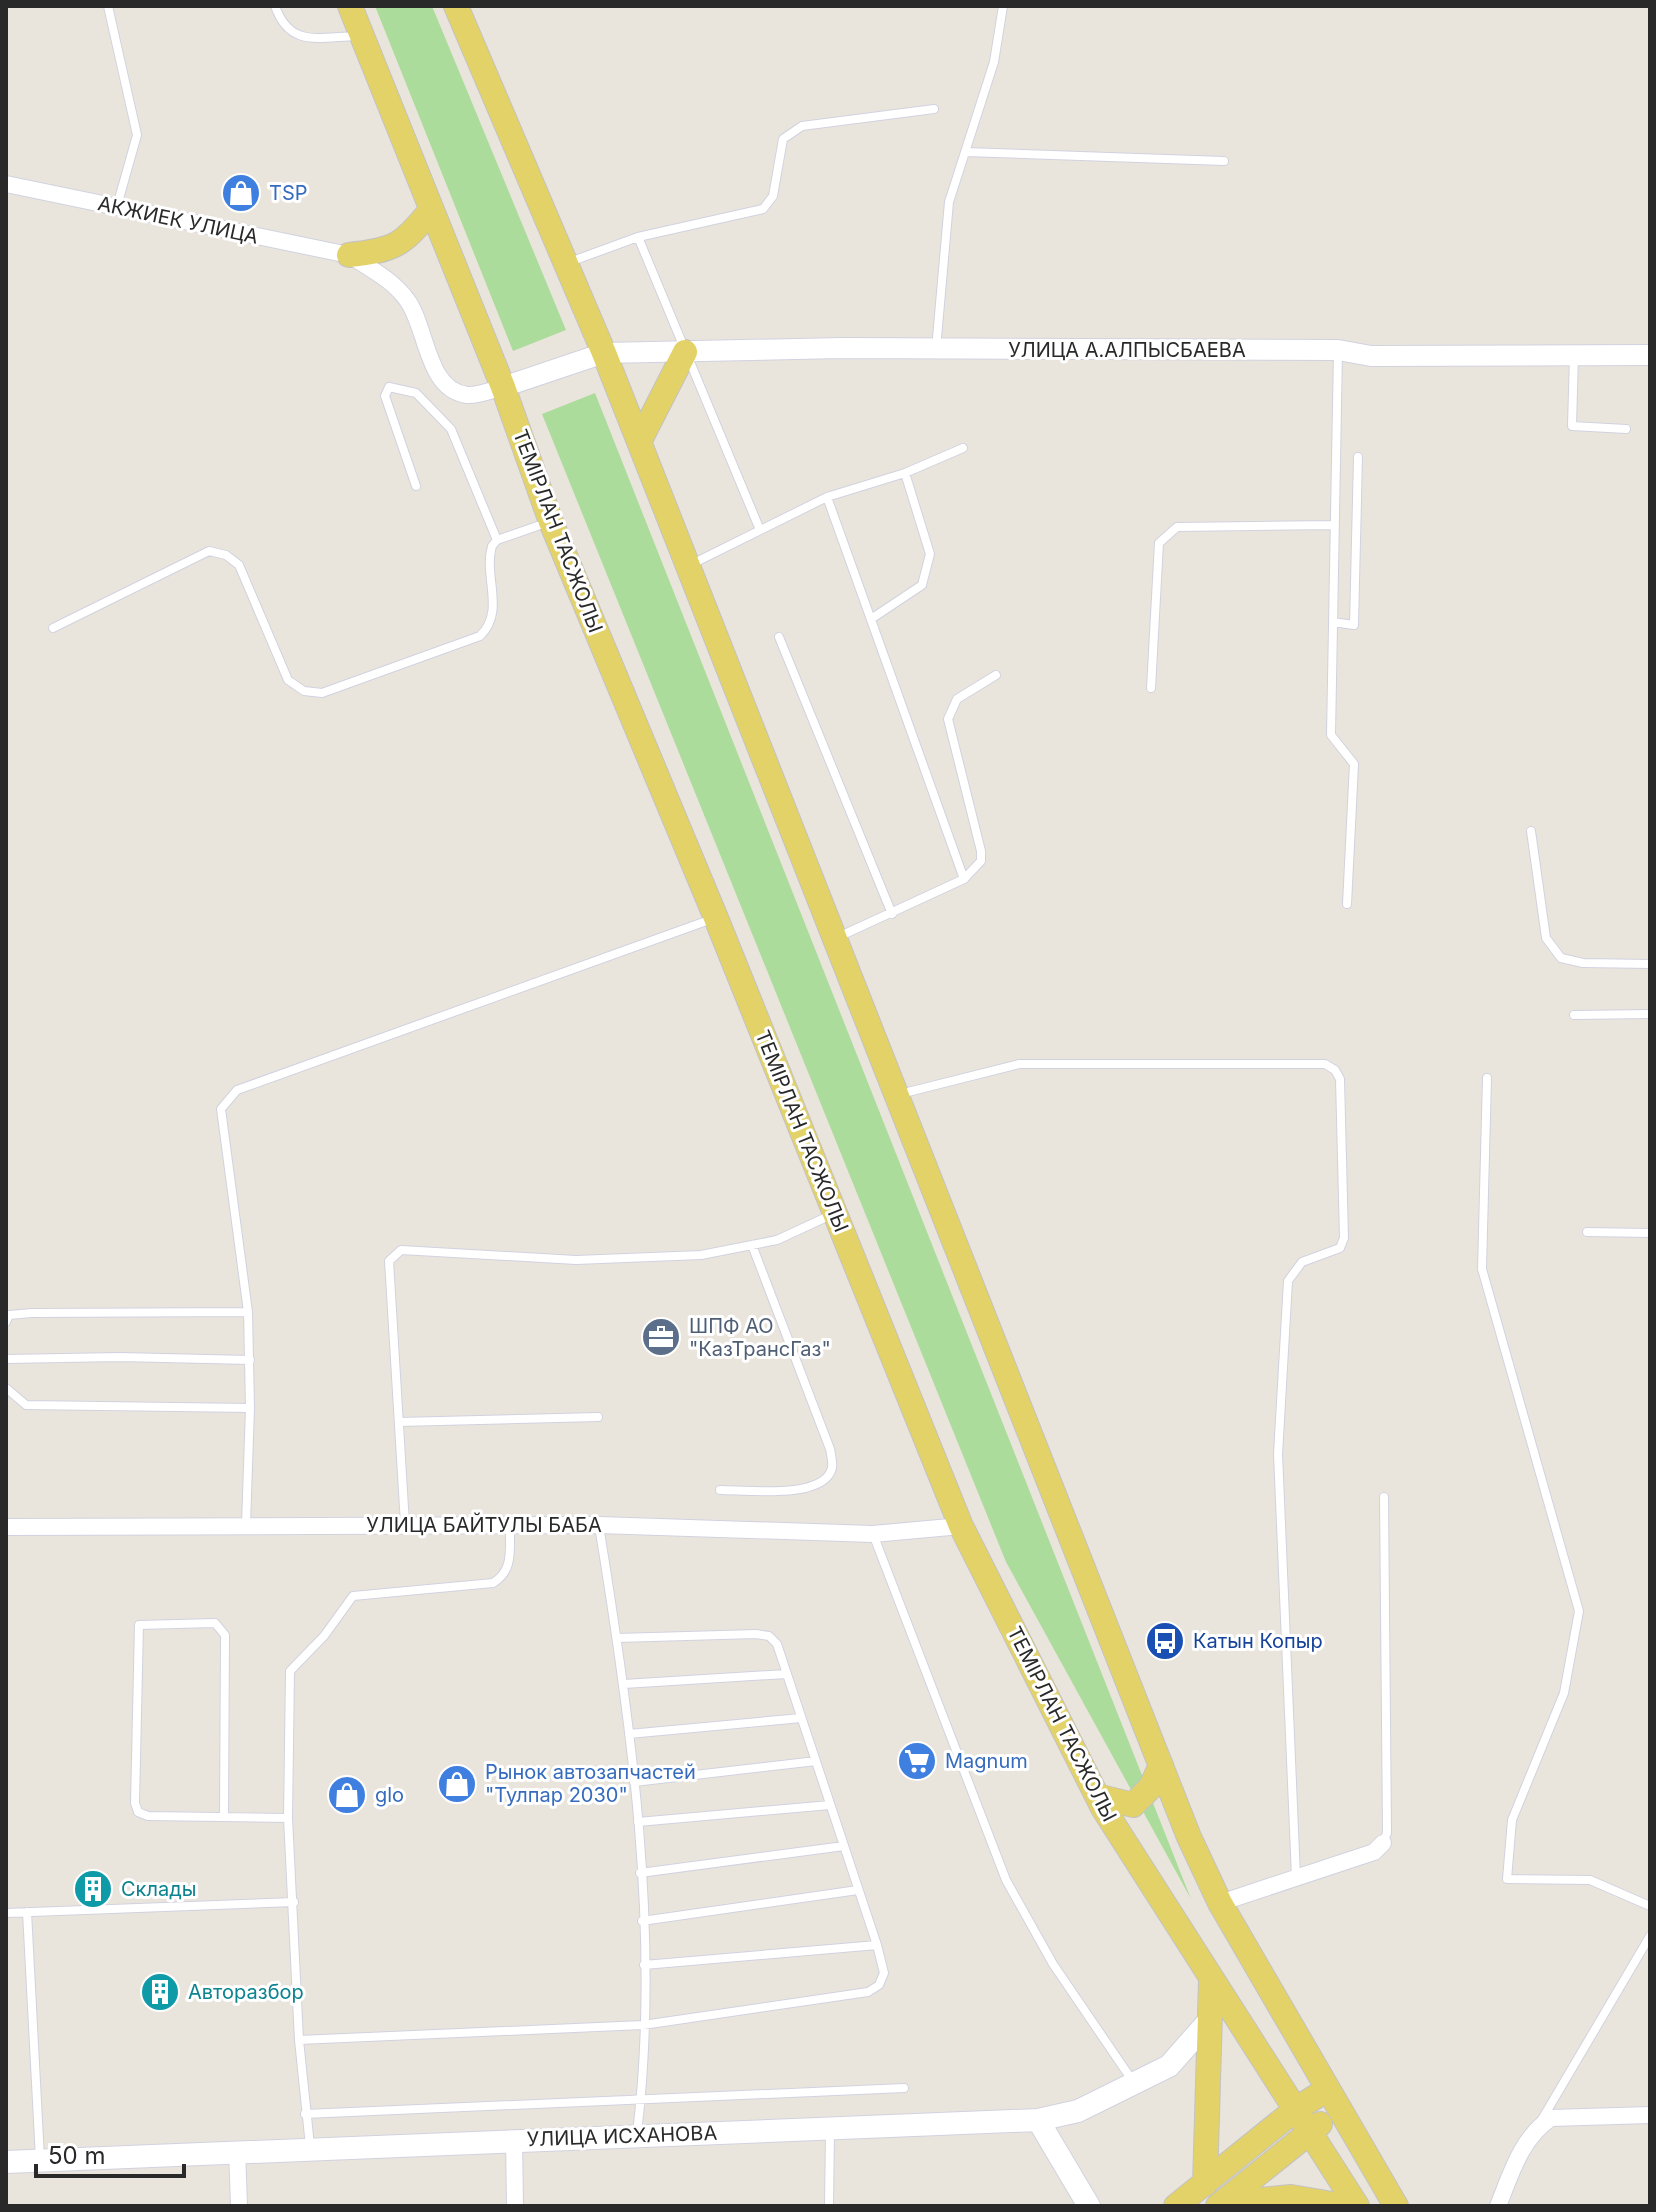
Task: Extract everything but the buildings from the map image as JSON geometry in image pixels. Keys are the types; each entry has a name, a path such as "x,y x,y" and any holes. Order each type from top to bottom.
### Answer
{"main road":[{"name":"ТЕМІРЛАН ТАСЖОЛЫ","path":"350,6 503,387 551,522 716,918 961,1526 1097,1796 1211,1981 1357,2206"},
{"path":"456,6 604,353 1161,1765 1220,1903 1396,2206"},
{"path":"349,255 384,251 399,245 430,211"},
{"path":"639,442 687,352"},
{"path":"1097,1796 1133,1805 1151,1787 1161,1765"},
{"path":"1205,2184 1207,2023 1211,1981"},
{"name":"УЛИЦА ИСХАНОВА","path":"6,2162 310,2147 1038,2120 1078,2111 1169,2066 1207,2023"},
{"path":"1176,2206 1295,2110 1326,2090"},
{"path":"1219,2205 1309,2131 1339,2112"},
{"path":"1038,2120 1089,2206"},
{"path":"1219,2205 1291,2197 1344,2206"}],"street":[{"name":"АКЖИЕК УЛИЦА","path":"6,184 349,255"},
{"path":"349,255 386,278 409,301 438,372 447,385 469,395 503,387"},
{"name":"УЛИЦА А.АЛПЫСБАЕВА","path":"503,387 604,353 1338,350 1371,356 1650,355"},
{"name":"УЛИЦА БАЙТУЛЫ БАБА","path":"6,1527 510,1524 873,1534 961,1526"},
{"path":"1220,1903 1374,1852 1383,1843"},
{"path":"1498,2206 1524,2144 1537,2127 1551,2118 1650,2115"},
{"path":"514,2139 515,2206"},
{"path":"237,2150 239,2206"}],"lane":[{"path":"108,6 137,135 116,207"},
{"path":"275,6 281,23 301,38 361,36"},
{"path":"936,350 949,202 994,62 1003,6"},
{"path":"566,263 638,237 763,209 773,196 783,139 802,126 934,109"},
{"path":"965,152 1224,161"},
{"path":"638,237 760,530"},
{"path":"1338,350 1331,735 1354,764 1347,904"},
{"path":"1574,355 1572,426 1626,429"},
{"path":"416,486 385,396 389,387 416,393 451,429 497,540"},
{"path":"688,566 827,497 905,473 963,448"},
{"path":"1333,622 1354,625 1358,457"},
{"path":"871,619 922,585 930,554 905,473"},
{"path":"827,497 964,879"},
{"path":"53,628 209,551 226,555 239,565 288,680 304,691 322,693 480,636 490,627 494,614 490,553 497,540 551,522"},
{"path":"1151,688 1159,543 1177,527 1335,525"},
{"path":"779,637 892,914"},
{"path":"835,938 964,879 977,868 981,851 948,719 957,699 996,675"},
{"path":"1531,831 1546,938 1561,958 1583,963 1650,964"},
{"path":"246,1524 250,1408 248,1312 221,1109 228,1098 237,1090 716,918"},
{"path":"1574,1015 1650,1014"},
{"path":"896,1094 1019,1064 1325,1064 1340,1079 1344,1238 1340,1248 1302,1262 1288,1281 1279,1438 1296,1878"},
{"path":"1487,1078 1482,1269 1579,1611 1564,1693 1512,1820 1507,1879 1590,1880 1650,1906"},
{"path":"405,1524 389,1261 401,1250 576,1260 701,1255 777,1240 835,1213"},
{"path":"1587,1232 1650,1233"},
{"path":"720,1490 806,1489 824,1482 832,1467 830,1449 752,1245"},
{"path":"6,1322 9,1315 32,1313 248,1312"},
{"path":"6,1359 250,1360"},
{"path":"6,1388 26,1405 250,1408"},
{"path":"399,1422 598,1417"},
{"path":"1383,1843 1387,1833 1384,1497"},
{"path":"310,2147 299,2040 288,1818 290,1671 301,1656 324,1636 353,1596 493,1583 509,1567 510,1524"},
{"path":"599,1525 624,1684 638,1822 644,1965 641,2098 637,2136"},
{"path":"873,1534 1006,1880 1053,1964 1134,2083"},
{"path":"224,1815 225,1635 222,1627 215,1623 139,1625 135,1803 138,1812 148,1816 288,1818"},
{"path":"299,2040 643,2025 868,1992 879,1985 884,1973 877,1945 777,1644 769,1636 617,1638"},
{"path":"624,1684 786,1674"},
{"path":"629,1734 801,1718"},
{"path":"634,1782 816,1761"},
{"path":"638,1822 830,1805"},
{"path":"640,1873 844,1846"},
{"path":"642,1921 858,1890"},
{"path":"6,1913 294,1902"},
{"path":"27,1912 41,2160"},
{"path":"1537,2127 1650,1936"},
{"path":"644,1965 877,1945"},
{"path":"305,2114 904,2088"},
{"path":"829,2206 830,2129"}],"green space":[{"path":"375,6 432,6 566,330 513,351"},
{"path":"595,393 1191,1899 1006,1562 542,414"}],"place":[{"name":"TSP","path":"241,193"},
{"name":"ШПФ АО \"КазТрансГаз\"","path":"661,1337"},
{"name":"Катын Копыр","path":"1165,1641"},
{"name":"Magnum","path":"917,1761"},
{"name":"Рынок автозапчастей \"Тулпар 2030\"","path":"457,1784"},
{"name":"glo","path":"347,1795"},
{"name":"Склады","path":"93,1889"},
{"name":"Авторазбор","path":"160,1992"}]}
